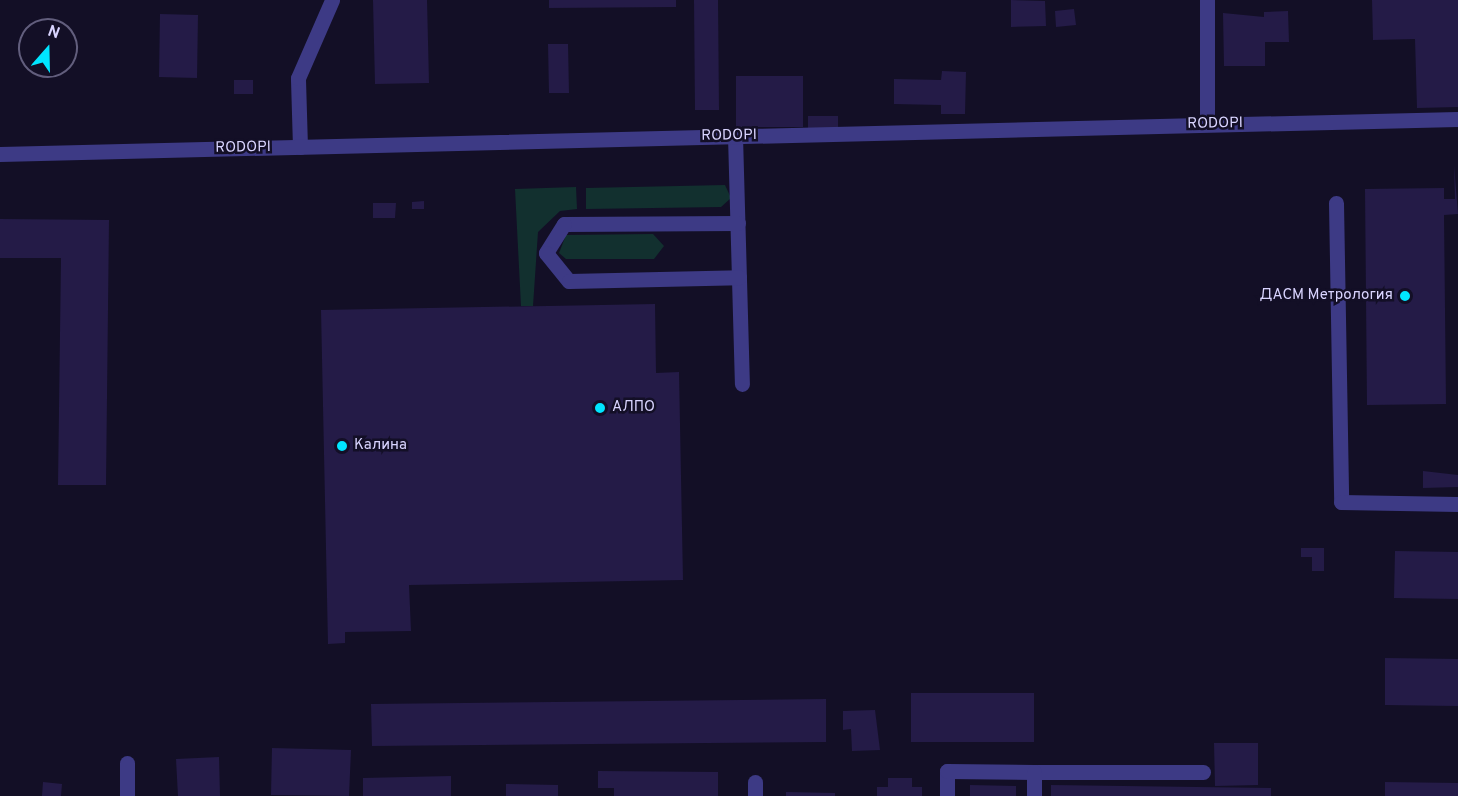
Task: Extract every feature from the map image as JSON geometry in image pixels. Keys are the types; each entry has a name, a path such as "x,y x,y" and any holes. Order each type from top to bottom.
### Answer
{"street":[{"path":"300,147 298,78 332,0"},
{"path":"1207,0 1207,124"},
{"name":"RODOPI","path":"0,154 1458,119"},
{"path":"735,136 742,384"},
{"path":"1336,203 1341,502 1458,504"},
{"path":"738,223 564,224 546,253 569,280 739,277"},
{"path":"127,763 127,796"},
{"path":"947,796 947,771 1203,772"},
{"path":"1034,772 1034,796"}],"green space":[{"path":"725,185 731,198 721,207 586,209 586,188"},
{"path":"576,187 577,209 560,211 538,232 533,306 521,306 515,189"},
{"path":"653,234 664,246 654,259 566,259 559,253 566,235"}],"building":[{"path":"373,0 427,0 429,83 375,84"},
{"path":"549,0 676,0 676,7 549,8"},
{"path":"694,0 718,0 719,110 695,110"},
{"path":"1011,0 1045,1 1046,26 1011,27"},
{"path":"1372,0 1458,0 1458,107 1417,108 1415,39 1373,40"},
{"path":"1074,9 1076,25 1056,27 1055,11"},
{"path":"1288,11 1289,42 1265,42 1265,66 1224,66 1223,13 1264,17 1264,12"},
{"path":"160,14 198,15 197,78 159,77"},
{"path":"548,44 568,44 569,93 549,93"},
{"path":"942,71 966,72 965,114 941,114 941,105 894,104 894,79 941,80"},
{"path":"736,76 803,76 803,127 736,127"},
{"path":"234,80 253,80 253,94 234,94"},
{"path":"808,116 838,116 838,129 808,129"},
{"name":"ДАСМ Метрология","path":"1454,165 1458,214 1444,215 1446,404 1367,405 1365,189 1444,188 1444,199 1455,199"},
{"path":"424,201 424,209 412,209 412,202"},
{"path":"373,203 396,203 395,218 373,218"},
{"path":"0,219 109,220 106,485 58,485 61,258 0,258"},
{"path":"655,304 656,373 679,372 683,580 409,585 411,631 345,632 345,643 328,644 321,310"},
{"path":"1423,471 1458,475 1458,487 1423,488"},
{"path":"1301,548 1324,548 1324,571 1312,571 1312,557 1301,557"},
{"path":"1395,551 1458,552 1458,599 1394,598"},
{"path":"1385,658 1458,659 1458,706 1385,705"},
{"path":"911,693 1034,693 1034,742 911,742"},
{"path":"826,699 826,742 372,746 371,704"},
{"path":"875,710 880,750 852,751 851,729 843,730 843,711"},
{"path":"1214,743 1258,743 1258,785 1215,786"},
{"path":"272,748 351,750 349,796 271,795"},
{"path":"219,757 220,796 178,796 176,759"},
{"path":"598,771 718,772 718,796 614,796 614,788 598,788"},
{"path":"451,776 451,796 363,796 363,778"},
{"path":"888,778 912,778 912,787 922,787 922,796 877,796 877,787 888,787"},
{"path":"43,782 62,784 61,796 42,796"},
{"path":"1385,782 1458,783 1458,796 1385,796"},
{"path":"506,784 558,785 558,796 506,796"},
{"path":"970,785 1016,786 1016,796 970,796"},
{"path":"1051,785 1271,788 1271,796 1051,796"},
{"path":"786,792 835,793 835,796 786,796"}],"place":[{"name":"ДАСМ Метрология","path":"1405,296"},
{"name":"АЛПО","path":"600,408"},
{"name":"Калина","path":"342,446"}]}
